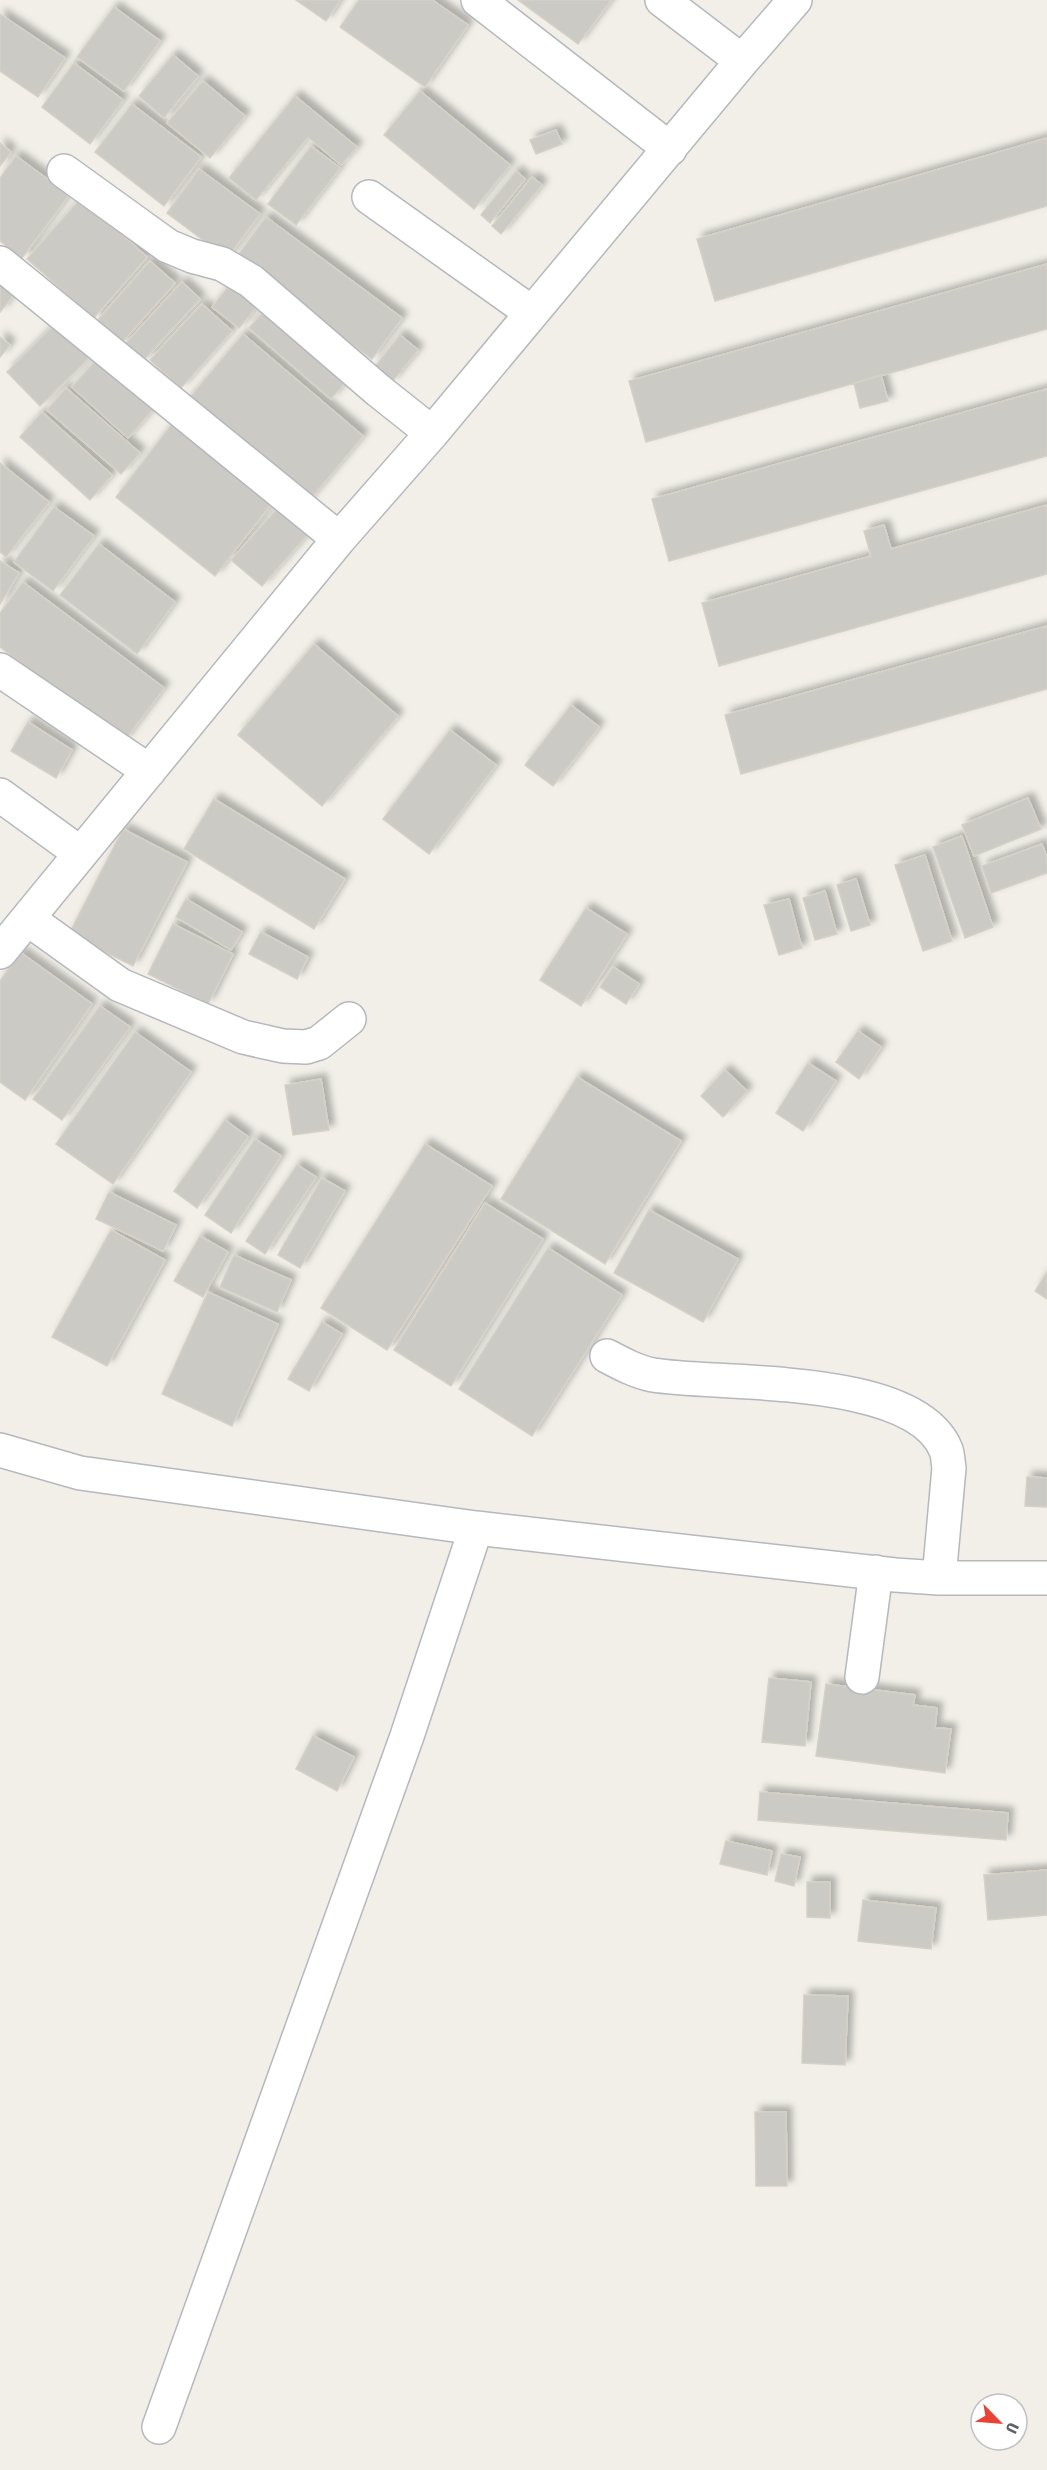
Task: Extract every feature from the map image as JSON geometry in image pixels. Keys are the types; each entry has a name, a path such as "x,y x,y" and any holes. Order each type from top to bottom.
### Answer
{"street":[{"path":"478,0 670,148"},
{"path":"662,0 741,61"},
{"path":"0,952 339,539 432,433 741,61 795,0"},
{"path":"64,171 168,246 222,264 251,281 379,391 432,433"},
{"path":"369,196 532,313"},
{"path":"0,264 339,539"},
{"path":"0,670 149,771"},
{"path":"0,795 80,853"},
{"path":"28,919 120,985 243,1037 283,1046 306,1047 319,1043 349,1019"},
{"path":"607,1356 642,1373 656,1376 736,1380 854,1393 906,1412 924,1423 946,1450 949,1468 939,1578"},
{"path":"0,1450 80,1473 476,1528 939,1578 1047,1578"},
{"path":"159,2427 403,1747 476,1528"},
{"path":"862,1677 876,1572"}],"building":[{"path":"296,0 340,0 326,21"},
{"path":"359,0 432,0 468,25 425,87 340,27"},
{"path":"518,0 611,0 578,44"},
{"path":"114,7 160,41 124,91 77,57"},
{"path":"0,14 65,58 38,97 0,71"},
{"path":"173,55 198,76 164,118 139,96"},
{"path":"74,63 123,100 90,144 42,107"},
{"path":"203,81 245,116 210,158 167,123"},
{"path":"420,91 510,165 474,209 384,135"},
{"path":"295,96 357,147 341,165 308,137 256,200 229,178"},
{"path":"132,104 201,157 164,206 95,152"},
{"path":"556,130 562,144 536,154 530,140"},
{"path":"1047,138 1047,206 715,301 697,239"},
{"path":"0,143 11,152 0,166"},
{"path":"311,146 340,168 296,225 268,204"},
{"path":"16,156 69,195 22,258 0,241 0,178"},
{"path":"199,169 260,214 227,258 167,213"},
{"path":"516,171 525,179 490,223 481,215"},
{"path":"532,177 542,185 501,234 492,226"},
{"path":"81,198 147,257 94,318 27,259"},
{"path":"266,217 402,318 372,359 236,258"},
{"path":"150,261 175,283 120,345 96,322"},
{"path":"1047,264 1047,329 646,442 629,381"},
{"path":"0,278 16,292 0,312"},
{"path":"182,282 200,299 142,362 124,345"},
{"path":"232,282 259,304 239,328 212,307"},
{"path":"202,304 232,331 181,388 150,360"},
{"path":"267,308 349,378 331,399 249,328"},
{"path":"59,320 92,355 40,406 7,372"},
{"path":"243,334 363,436 306,504 186,402"},
{"path":"400,335 418,350 392,382 374,368"},
{"path":"0,337 10,345 0,357"},
{"path":"97,359 153,409 128,438 72,387"},
{"path":"881,375 888,401 860,408 854,383"},
{"path":"66,388 140,453 121,474 47,410"},
{"path":"1047,389 1047,456 669,561 652,499"},
{"path":"42,412 112,475 90,500 20,437"},
{"path":"172,424 272,503 215,576 116,497"},
{"path":"0,463 49,502 6,557 0,552"},
{"path":"1047,505 1047,574 719,666 702,603 871,556 864,531 884,525 891,549"},
{"path":"54,507 94,536 53,591 14,562"},
{"path":"277,509 307,535 262,586 231,560"},
{"path":"99,544 175,602 137,654 60,595"},
{"path":"0,561 19,573 0,604"},
{"path":"23,582 164,688 124,741 0,647 0,613"},
{"path":"1047,626 1047,689 741,774 725,715"},
{"path":"314,644 398,716 322,806 238,735"},
{"path":"571,705 599,727 553,786 525,765"},
{"path":"28,722 72,750 56,778 11,751"},
{"path":"450,730 496,765 429,854 383,819"},
{"path":"1028,798 1041,829 974,856 962,825"},
{"path":"214,799 345,879 314,929 184,849"},
{"path":"123,829 187,862 133,966 69,934"},
{"path":"962,836 993,927 965,938 933,847"},
{"path":"1042,844 1047,858 1047,873 991,893 982,866"},
{"path":"925,855 952,941 923,951 895,865"},
{"path":"856,879 870,925 851,931 837,885"},
{"path":"825,891 837,934 815,940 803,898"},
{"path":"186,899 242,932 231,950 176,917"},
{"path":"789,899 802,948 779,955 764,905"},
{"path":"586,908 627,934 581,1006 540,980"},
{"path":"173,924 233,954 208,1004 148,974"},
{"path":"261,932 308,957 297,979 249,954"},
{"path":"20,952 92,1004 25,1100 0,1082 0,981"},
{"path":"613,967 639,984 626,1004 600,987"},
{"path":"100,1006 130,1027 62,1120 33,1099"},
{"path":"858,1031 881,1047 859,1079 836,1062"},
{"path":"135,1032 191,1072 113,1184 56,1144"},
{"path":"808,1063 836,1081 803,1131 776,1113"},
{"path":"725,1070 747,1091 723,1117 701,1096"},
{"path":"577,1077 681,1141 605,1264 501,1199"},
{"path":"321,1079 329,1130 293,1135 285,1085"},
{"path":"225,1120 248,1137 197,1208 174,1191"},
{"path":"255,1139 281,1156 231,1233 205,1215"},
{"path":"425,1144 492,1186 387,1350 321,1308"},
{"path":"297,1165 316,1177 265,1254 246,1241"},
{"path":"322,1178 345,1191 300,1268 278,1255"},
{"path":"109,1192 176,1225 163,1251 96,1219"},
{"path":"485,1203 543,1239 451,1386 394,1350"},
{"path":"649,1210 738,1259 703,1322 614,1273"},
{"path":"111,1230 165,1260 107,1366 52,1337"},
{"path":"200,1236 228,1252 203,1297 174,1281"},
{"path":"548,1248 622,1295 532,1436 459,1389"},
{"path":"234,1255 291,1280 277,1312 220,1287"},
{"path":"1047,1272 1047,1299 1035,1291"},
{"path":"208,1292 278,1324 232,1426 162,1394"},
{"path":"322,1322 342,1334 309,1391 288,1379"},
{"path":"1027,1477 1047,1478 1047,1507 1025,1506"},
{"path":"769,1678 811,1682 805,1746 762,1742"},
{"path":"826,1684 915,1695 913,1705 937,1708 935,1728 951,1729 945,1773 816,1756"},
{"path":"313,1736 354,1757 337,1791 296,1769"},
{"path":"760,1792 1008,1813 1006,1840 758,1820"},
{"path":"726,1841 772,1851 767,1875 720,1864"},
{"path":"781,1854 800,1857 794,1886 775,1881"},
{"path":"1047,1870 1047,1915 988,1920 984,1875"},
{"path":"807,1882 830,1882 830,1918 807,1917"},
{"path":"863,1900 936,1908 931,1949 858,1941"},
{"path":"804,1995 848,1996 845,2065 802,2063"},
{"path":"755,2112 786,2112 787,2186 756,2186"}]}
